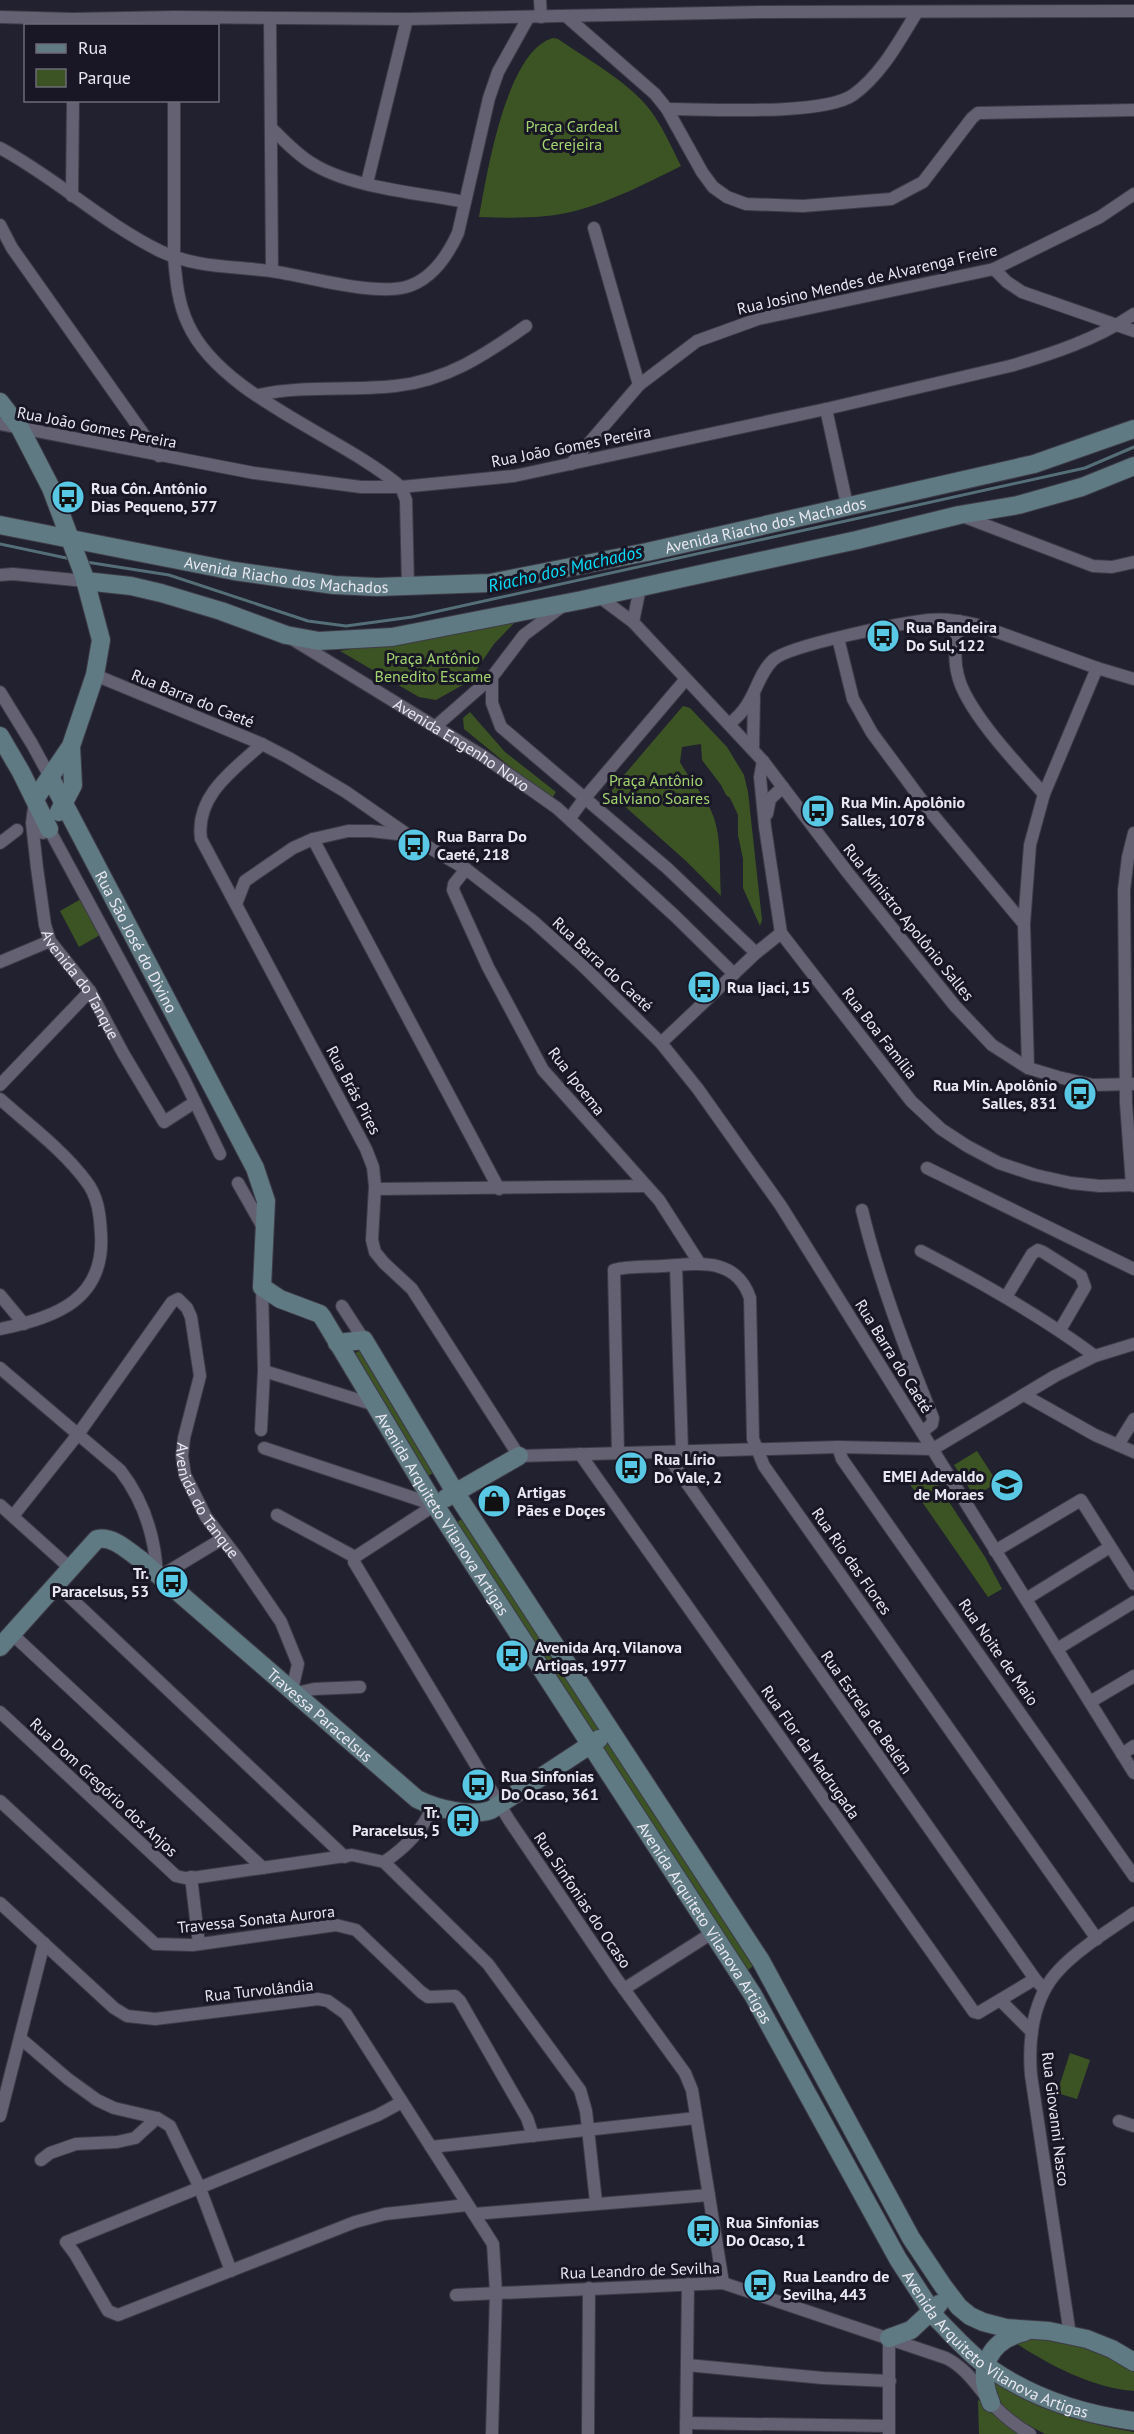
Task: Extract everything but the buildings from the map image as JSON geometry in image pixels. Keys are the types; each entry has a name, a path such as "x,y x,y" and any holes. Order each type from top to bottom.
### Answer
{"main road":[{"path":"0,402 20,428 51,488 84,578 101,640 95,675 71,746 35,799 0,736"},
{"name":"Avenida Riacho dos Machados","path":"0,525 72,547 334,585 408,586 489,583 647,552 1034,464 1134,429"},
{"path":"286,636 319,641 392,637 568,603 958,515 1018,505 1082,486 1134,466"},
{"name":"Avenida Engenho Novo","path":"84,578 161,593 221,611 286,636"},
{"path":"41,832 64,804 74,780 71,746"},
{"name":"Rua São José do Divino","path":"50,777 255,1168 264,1193 262,1287"},
{"name":"Rua São José do Divino","path":"35,799 41,832"},
{"name":"Avenida Arquiteto Vilanova Artigas","path":"262,1287 280,1299 320,1314 435,1505 753,1995 898,2259 937,2319 986,2366 1045,2399 1077,2410 1134,2421"},
{"path":"337,1343 364,1340"},
{"name":"Avenida Arquiteto Vilanova Artigas","path":"364,1340 455,1492 761,1961 911,2238 959,2307 970,2316 983,2322 1006,2328 1070,2335 1112,2349 1134,2362"},
{"path":"435,1505 519,1456"},
{"name":"Travessa Paracelsus","path":"70,1568 97,1539 105,1538 116,1542 417,1799 432,1807 482,1812 491,1810 611,1731"},
{"path":"6,1640 70,1568"},
{"path":"889,2338 910,2330 943,2302 951,2302 959,2307"},
{"path":"991,2403 986,2390 986,2366 994,2348 1010,2335 1030,2331"}],"street":[{"path":"540,0 541,17"},
{"path":"0,17 73,22 1134,11"},
{"path":"667,109 802,108 839,101 851,96 876,74 917,12"},
{"path":"567,17 655,94 667,109 702,172 713,187 727,197 746,204 771,206 891,199 922,182 978,113 1134,110"},
{"path":"0,148 135,237 174,257 200,264 272,271 386,289 406,286 418,281 436,267 449,252 458,233 495,80 528,18"},
{"path":"270,19 272,271"},
{"path":"367,183 407,19"},
{"path":"72,196 73,102"},
{"path":"174,102 174,257 176,283 188,326 204,350 224,370 258,395 401,487 406,500 408,586"},
{"path":"271,128 312,164 333,174 465,202"},
{"name":"Rua Josino Mendes de Alvarenga Freire","path":"571,464 639,385 697,342 758,319 994,269 1100,218 1134,194"},
{"path":"0,225 12,248 159,456"},
{"path":"594,228 639,385"},
{"path":"994,269 1022,292 1134,331"},
{"name":"Rua João Gomes Pereira","path":"0,424 254,473 362,487 401,487 514,476 826,409 1010,366 1048,355 1117,326 1134,314"},
{"path":"258,395 284,389 394,386 442,376 466,366 526,326"},
{"path":"826,409 847,505"},
{"path":"958,515 1093,566 1112,567 1134,562"},
{"name":"Avenida Engenho Novo","path":"0,575 84,578"},
{"path":"633,622 640,588"},
{"name":"Rua Ministro Apolônio Salles","path":"598,596 633,622 763,761 848,873 975,1029 999,1050 1028,1068 1093,1085 1130,1084"},
{"path":"436,726 492,677 524,635 568,603"},
{"path":"729,724 743,713 766,669 778,656 838,638 928,620 959,621 978,625 1096,668 1134,679"},
{"path":"959,621 955,657 958,675 965,694 1004,750 1044,794"},
{"name":"Avenida Engenho Novo","path":"286,636 483,756 570,818 734,974"},
{"path":"838,638 853,699 867,725 929,810 1024,924"},
{"path":"1028,1068 1024,924 1030,845 1044,794 1096,668"},
{"name":"Rua Barra do Caeté","path":"95,675 262,744 289,758 337,786 408,835 466,869 533,921 661,1042 698,1089 781,1206 1134,1773"},
{"name":"Avenida Engenho Novo","path":"492,677 492,703 501,727 667,868 756,953"},
{"path":"570,818 686,678"},
{"path":"0,692 14,712 50,777"},
{"path":"753,750 754,694"},
{"name":"Rua Brás Pires","path":"262,744 214,789 201,813 199,826 201,839 366,1149 373,1167 375,1189 372,1240 375,1252 412,1289 519,1456"},
{"name":"Rua Boa Família","path":"763,761 760,777 765,827 781,933 911,1101 941,1129 999,1163 1035,1175 1071,1183 1100,1186 1133,1185"},
{"name":"Rua Boa Família","path":"765,827 770,799 783,787"},
{"path":"371,831 382,817"},
{"path":"0,843 16,830"},
{"path":"236,904 245,881 293,848 313,839 337,833 371,831 408,835"},
{"name":"Avenida do Tanque","path":"41,832 45,925 50,941 90,991 164,1122 195,1102"},
{"name":"Rua São José do Divino","path":"41,832 183,1077 220,1155"},
{"path":"1133,1185 1128,857 1134,833"},
{"path":"313,839 499,1189"},
{"path":"215,866 230,877 245,881"},
{"name":"Rua Ipoema","path":"466,869 454,884 453,891 488,967 543,1070 658,1200 699,1264"},
{"path":"661,1042 756,953 781,933"},
{"path":"0,962 50,941"},
{"path":"0,1085 90,991"},
{"path":"183,1077 208,1080"},
{"path":"0,1099 71,1164 88,1183 96,1198 102,1247 96,1272 90,1284 69,1307 51,1316 0,1329"},
{"path":"927,1168 1134,1269"},
{"path":"238,1183 265,1230"},
{"path":"375,1189 645,1186"},
{"path":"862,1210 910,1362 933,1418 932,1424 922,1432"},
{"path":"1006,1297 1032,1254 1038,1250 1043,1252 1081,1276 1084,1281 1085,1287 1060,1330"},
{"path":"921,1251 1006,1297 1060,1330 1095,1356"},
{"name":"Rua Rio das Flores","path":"618,1453 614,1270 699,1264 712,1264 727,1269 738,1276 750,1298 753,1439 756,1450 807,1527 1097,1939"},
{"path":"676,1266 682,1451"},
{"path":"261,1430 264,1371 262,1287"},
{"path":"0,1295 24,1324"},
{"name":"Avenida do Tanque","path":"79,1433 172,1302 178,1299 188,1308 191,1317 200,1369 197,1393 184,1438 182,1456 185,1475 197,1502 282,1622 298,1664 294,1692"},
{"name":"Avenida Arquiteto Vilanova Artigas","path":"342,1306 364,1340"},
{"path":"519,1456 838,1447 933,1449 1055,1376 1095,1356 1134,1344"},
{"path":"0,1368 79,1433 120,1470 134,1488 150,1527 158,1576 222,1539"},
{"path":"264,1371 375,1405"},
{"path":"1024,1395 1078,1426 1134,1452"},
{"path":"1118,1445 1134,1419"},
{"path":"14,1516 79,1433"},
{"name":"Rua Noite de Maio","path":"838,1447 842,1459 1134,1876"},
{"path":"264,1448 435,1505"},
{"name":"Rua Estrela de Belém","path":"665,1452 1044,1989"},
{"name":"Rua Flor da Madrugada","path":"580,1454 974,2012 978,2013 1001,2001 1035,1978"},
{"path":"402,1494 414,1483 413,1469"},
{"path":"995,1551 1079,1499 1082,1500 1134,1584"},
{"path":"0,1505 70,1568"},
{"path":"277,1515 355,1557 435,1505"},
{"path":"1026,1599 1110,1547"},
{"name":"Rua Sinfonias do Ocaso","path":"355,1557 354,1562 500,1804 624,1989 685,2073 692,2090 723,2283"},
{"path":"56,1584 345,1857"},
{"path":"1057,1649 1134,1602"},
{"path":"6,1640 263,1868"},
{"path":"1090,1702 1134,1676"},
{"path":"294,1692 360,1687"},
{"name":"Rua Dom Gregório dos Anjos","path":"0,1712 170,1871 180,1877 345,1857 362,1856 384,1862"},
{"path":"1122,1754 1134,1746"},
{"name":"Travessa Sonata Aurora","path":"0,1801 150,1941 159,1944 200,1944 336,1925 356,1930 428,1997 455,1996 460,2001 527,2118 532,2136"},
{"path":"432,1807 427,1820 421,1827 384,1862 488,1964 580,2090 584,2099 596,2202"},
{"path":"191,1877 200,1944"},
{"name":"Rua Turvolândia","path":"0,1903 114,2008 127,2016 155,2019 305,2000 328,2001 346,2014 494,2244 496,2292"},
{"name":"Rua Giovanni Nasco","path":"1070,2335 1031,2075 1029,2055 1032,2032 1044,1989 1059,1969 1134,1913"},
{"path":"624,1989 712,1933"},
{"path":"1,2108 44,1943"},
{"path":"1001,2001 1032,2032"},
{"path":"20,2038 68,2079 105,2104 157,2118 174,2130 199,2186 231,2271"},
{"path":"402,2102 378,2115 66,2241 108,2311 118,2315 371,2217 709,2195"},
{"path":"41,2160 50,2153 76,2144 130,2140 140,2135 157,2118"},
{"path":"431,2147 696,2118"},
{"path":"1119,2121 1134,2126"},
{"name":"Rua Leandro de Sevilha","path":"456,2295 723,2283 957,2363 991,2403 1010,2421 1030,2434"},
{"path":"688,2284 686,2428 889,2430 889,2338"},
{"path":"588,2434 589,2288"},
{"path":"492,2434 496,2292"},
{"path":"687,2365 890,2381"}],"green space":[{"name":"Praça Cardeal Cerejeira","path":"553,38 597,64 636,94 659,123 681,166 616,197 564,214 515,218 479,217 501,116 511,89 523,65 537,48"},
{"name":"Praça Antônio Benedito Escame","path":"518,619 494,644 468,682 436,700 419,697 340,651"},
{"name":"Praça Antônio Salviano Soares","path":"683,706 690,708 727,747 744,775 748,792 762,920 760,926 743,888 743,859 738,835 738,815 730,798 702,760 701,744 682,747 680,762 707,803 717,827 721,896 686,861 611,794 613,788"},
{"path":"470,712 505,752 556,792 551,800 464,729 463,718"},
{"path":"81,899 100,935 79,947 60,911"},
{"path":"360,1350 433,1473 428,1476 354,1354"},
{"path":"977,1451 997,1482 975,1497 954,1465"},
{"path":"934,1479 985,1557 1002,1589 988,1597 909,1483"},
{"path":"462,1519 753,1966 748,1970 457,1522"},
{"path":"1070,2053 1090,2060 1077,2099 1057,2093"},
{"path":"1042,2337 1090,2348 1124,2365 1134,2372 1134,2391 1102,2385 1071,2374 1014,2342"},
{"path":"991,2377 1025,2398 1059,2413 1094,2424 1134,2432 1134,2434 1045,2434 1017,2419 1000,2404"},
{"path":"978,2400 1026,2434 979,2434"}],"waterway":[{"name":"Riacho dos Machados","path":"86,562 169,575 308,621 346,626 412,617 1085,468 1134,447"},
{"name":"Riacho dos Machados","path":"0,544 71,559"}],"place":[{"name":"Rua Côn. Antônio Dias Pequeno, 577","path":"68,497"},
{"name":"Rua Bandeira Do Sul, 122","path":"883,636"},
{"name":"Rua Min. Apolônio Salles, 1078","path":"818,811"},
{"name":"Rua Barra Do Caeté, 218","path":"414,845"},
{"name":"Rua Ijaci, 15","path":"704,987"},
{"name":"Rua Min. Apolônio Salles, 831","path":"1080,1094"},
{"name":"Rua Lírio Do Vale, 2","path":"631,1468"},
{"name":"EMEI Adevaldo de Moraes","path":"1007,1485"},
{"name":"Artigas Pães e Doçes","path":"494,1501"},
{"name":"Tr. Paracelsus, 53","path":"172,1582"},
{"name":"Avenida Arq. Vilanova Artigas, 1977","path":"512,1656"},
{"name":"Rua Sinfonias Do Ocaso, 361","path":"478,1785"},
{"name":"Tr. Paracelsus, 5","path":"463,1821"},
{"name":"Rua Sinfonias Do Ocaso, 1","path":"703,2231"},
{"name":"Rua Leandro de Sevilha, 443","path":"760,2285"}]}
